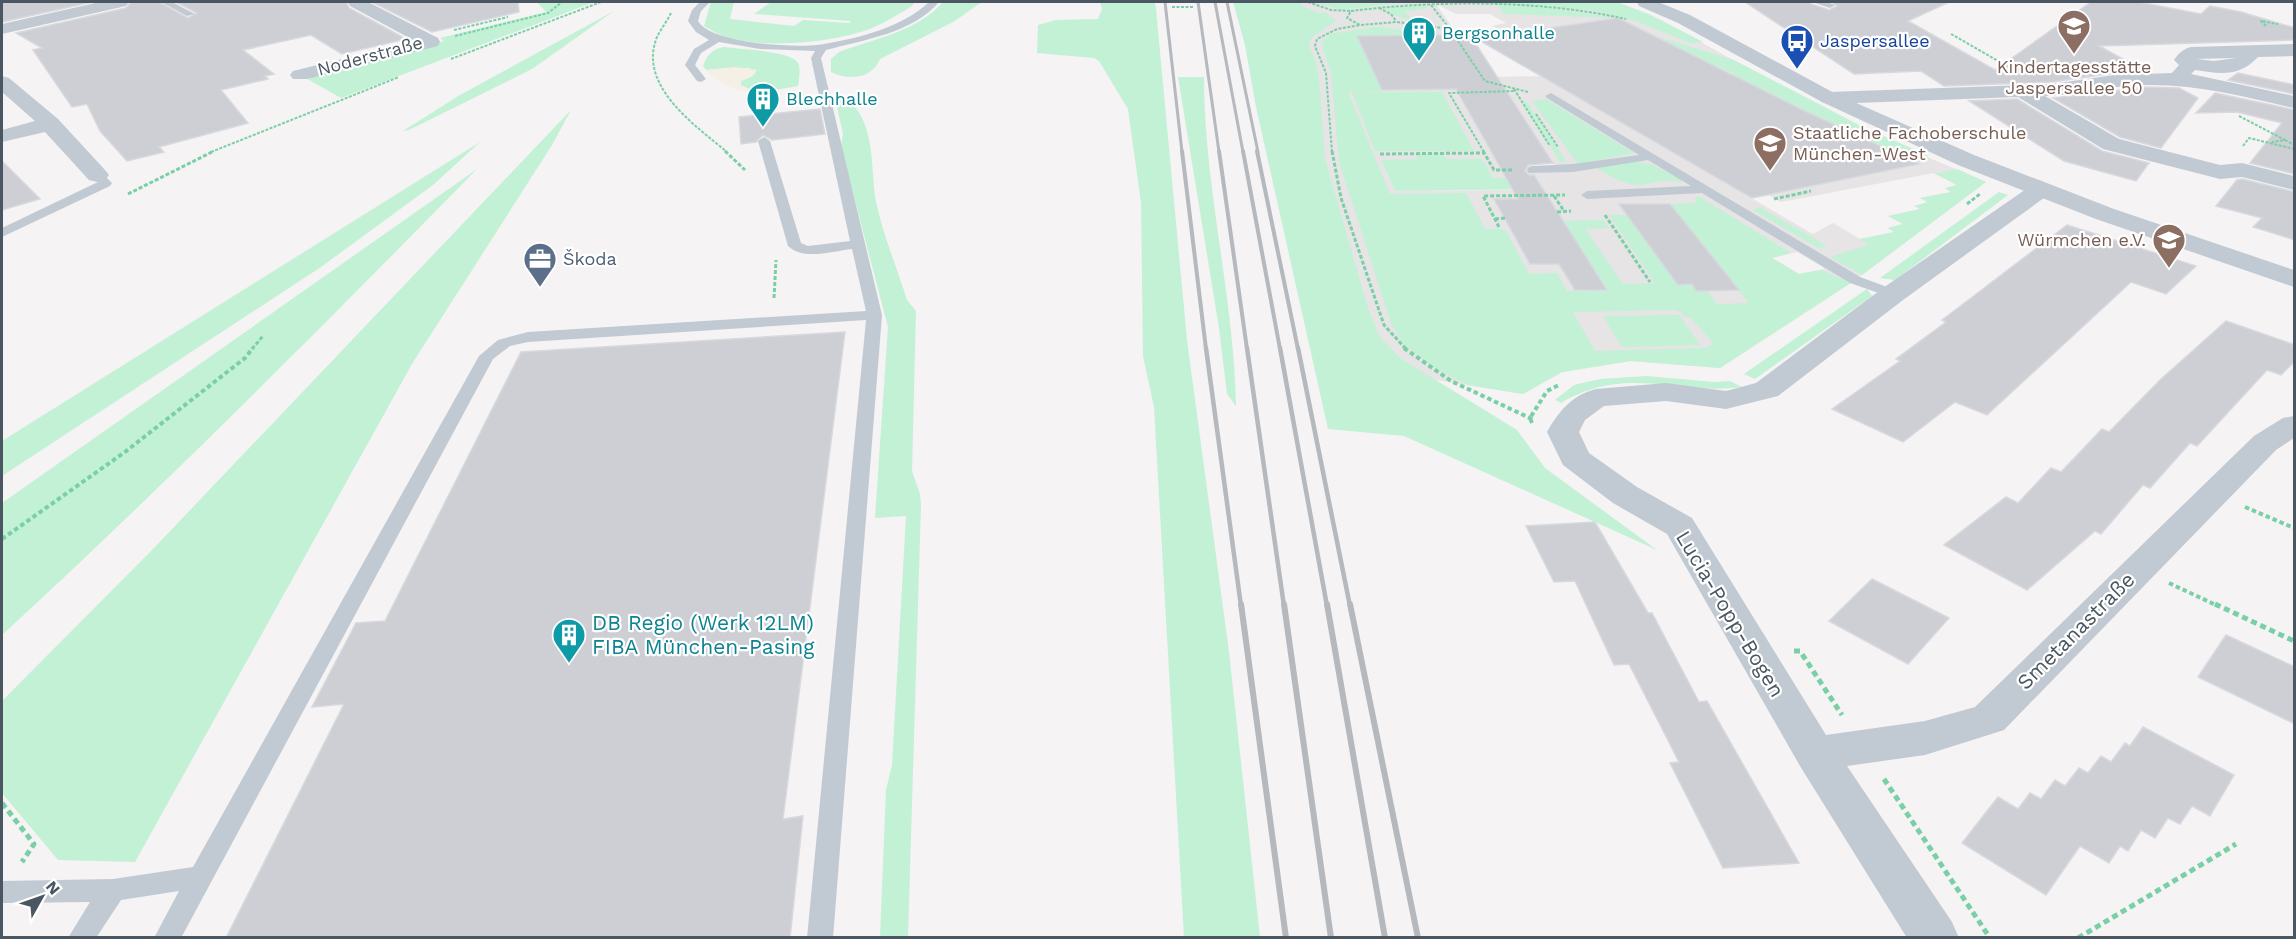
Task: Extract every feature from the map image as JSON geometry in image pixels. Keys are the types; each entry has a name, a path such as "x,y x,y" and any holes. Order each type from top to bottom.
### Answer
{"street":[{"path":"2,29 120,2"},
{"name":"Noderstraße","path":"356,2 427,40"},
{"path":"1645,2 1684,19 1829,98 1935,147 2040,190 2152,231 2295,279"},
{"name":"Noderstraße","path":"300,75 427,40"},
{"path":"2176,79 2190,64 2184,60 2191,53 2295,50"},
{"path":"1829,98 2052,90 2088,82 2176,79 2209,83 2295,102"},
{"path":"2,82 50,123 97,175"},
{"path":"2022,91 2111,144 2220,172 2242,170 2295,183"},
{"path":"2,136 50,123"},
{"path":"1548,429 1596,398 1666,392 1726,400 1767,390 1893,294 2040,190"},
{"name":"Smetanastraße","path":"1815,754 1925,738 1989,719 2265,443 2295,424"},
{"name":"Lucia-Popp-Bogen","path":"1548,429 1575,458 1625,495 1680,526 1815,754 1935,938"}],"lane":[{"path":"166,2 190,14"},
{"path":"705,2 697,10 693,21 701,32 719,39 746,44 822,48 894,26 915,16 934,2"},
{"path":"1817,2 1830,5"},
{"path":"701,79 690,65 692,57 696,50 719,39"},
{"path":"819,938 874,315 816,58 822,48"},
{"path":"1551,96 1855,280 1893,294"},
{"path":"764,141 795,246 807,250 857,244"},
{"path":"1533,170 1568,169 1642,158 1648,155"},
{"path":"2,233 106,183 97,175"},
{"path":"1589,195 1704,189"},
{"path":"167,938 487,356 504,343 528,337 772,326 874,315"},
{"path":"2,892 113,890 200,877"},
{"path":"81,938 113,890"}],"path":[{"path":"427,40 548,13 562,2"},
{"path":"451,59 601,2"},
{"path":"1308,2 1331,10 1351,11 1377,7 1454,3 1547,7 1590,12 1633,21"},
{"path":"1431,4 1450,27 1485,81 1514,90 1551,96"},
{"path":"1172,7 1194,7"},
{"path":"1377,7 1391,14 1397,22"},
{"path":"674,8 654,41 654,65 657,78 678,109 732,155 750,175"},
{"path":"1351,11 1347,18 1360,25"},
{"path":"427,40 508,17"},
{"path":"1450,27 1433,28 1397,22 1342,26 1317,39 1315,46 1326,73 1331,146 1341,198 1384,325 1396,342 1415,359 1442,376 1548,429"},
{"path":"1951,34 2052,90"},
{"path":"125,195 227,144 408,74"},
{"path":"1514,90 1449,93 1494,170 1533,170"},
{"path":"1514,90 1568,169"},
{"path":"1520,91 1568,169"},
{"path":"2232,112 2295,145"},
{"path":"2269,143 2285,140"},
{"path":"1380,154 1484,153"},
{"path":"1959,211 1986,189"},
{"path":"1774,199 1811,191"},
{"path":"1554,195 1564,212"},
{"path":"1499,226 1482,196 1589,195 1650,282"},
{"path":"1495,219 1505,219"},
{"path":"772,326 777,288 776,258"},
{"path":"2,538 124,452 245,358 263,336"},
{"path":"1530,418 1547,391 1562,384"},
{"path":"1530,418 1548,429"},
{"path":"2214,494 2295,528"},
{"path":"2139,569 2295,641"},
{"path":"2,803 34,844 2,892"},
{"path":"2078,938 2236,844"}],"shaded area":[{"path":"1240,2 1565,2 1622,12 1699,41 1781,87 1894,143 1986,182 1855,280 1720,368 1631,361 1562,372 1523,394 1349,366","holes":["1436,4 1456,14 1490,14 1506,23 1492,26 1507,34 1618,18 1660,38 1551,55 1576,69 1686,51 1733,74 1621,93 1650,109 1764,90 1817,115 1736,156 1854,133 1918,164 1768,195 1781,202 1934,173 1957,185 1945,188 1951,192 1920,198 1928,203 1914,206 1920,209 1888,216 1903,224 1888,228 1894,232 1860,239 1833,223 1813,234 1556,85 1548,76 1487,77","1452,35 1485,89 1382,90 1357,36","1484,99 1512,99 1555,166 1525,166","1481,159 1493,178 1512,190 1395,191 1381,160","1495,200 1607,290 1575,290 1559,264 1530,264","1797,252 1824,268 1799,274 1772,258"]}],"green space":[{"path":"537,2 594,2 341,98 304,77 444,41 440,38 546,12"},
{"path":"711,2 734,2 730,19 794,26 803,20 849,23 851,21 754,14 771,2 915,2 887,21 856,33 819,41 759,43 725,37 704,26"},
{"path":"943,2 982,2 953,22 880,59 871,71 865,74 845,77 831,72 831,59 839,52 908,27 933,12"},
{"path":"1100,2 1155,2 1187,340 1229,652 1260,937 1184,937 1154,407 1143,356 1141,203 1128,109 1099,61 1094,58 1037,53 1038,25 1056,20 1098,19 1102,9"},
{"path":"1233,2 1301,2 1304,3 1300,5 1320,13 1325,12 1336,21 1311,38 1309,46 1319,77 1325,159 1368,308 1379,336 1400,358 1517,430 1545,468 1657,550 1404,436 1328,429 1256,107 1245,45"},
{"path":"1312,2 1407,2 1343,10"},
{"path":"1455,2 1617,2 1651,15 1703,42 1690,43 1636,21 1591,10"},
{"path":"1425,5 1427,8 1404,12 1411,18 1431,22 1428,25 1394,15 1385,8"},
{"path":"1499,5 1547,8 1618,18 1503,14"},
{"path":"614,11 532,69 403,131 460,95"},
{"path":"1376,27 1426,32 1428,35 1357,36 1383,91 1348,92 1390,194 1466,193 1485,229 1505,229 1529,274 1557,273 1567,291 1606,290 1563,221 1603,220 1609,228 1585,229 1623,284 1655,283 1609,215 1627,215 1678,285 1692,284 1697,291 1707,291 1717,304 1749,303 1670,204 1696,203 1695,198 1698,196 1791,253 1772,258 1799,274 1821,270 1851,283 1720,368 1631,361 1562,372 1523,394 1468,385 1435,368 1403,344 1391,323 1339,162 1331,73 1321,43 1330,34","holes":["1674,310 1681,312 1684,317 1690,317 1714,344 1705,348 1595,351 1573,312"]},
{"path":"1661,38 1734,60 1861,126 1927,155 1929,159 1916,163 1855,133 1851,134 1764,90 1729,76 1734,74 1656,39"},
{"path":"724,47 776,53 794,59 798,63 800,74 798,86 757,93 741,85 741,81 753,76 750,68 706,70 703,66 708,56 716,49"},
{"path":"1178,77 1204,77 1209,160 1230,324 1236,406 1227,394 1219,328"},
{"path":"1352,92 1442,92 1474,151 1375,151"},
{"path":"835,98 854,107 863,121 872,155 874,191 879,214 907,300 916,311 912,471 920,494 921,505 908,937 880,937 886,790 892,765 906,516 875,518 888,327 841,147 843,134"},
{"path":"1546,99 1634,153 1578,164 1532,101"},
{"path":"1522,102 1527,102 1566,161 1561,163"},
{"path":"571,110 552,145 412,364 135,862 58,860 2,793 2,701 154,548"},
{"path":"480,142 433,185 321,267 2,476 2,441"},
{"path":"1441,153 1447,159 1482,159 1493,178 1534,178 1542,189 1395,191 1381,160 1417,159 1418,154"},
{"path":"1631,161 1653,165 1681,179 1682,183 1667,181 1634,185 1617,180 1596,168"},
{"path":"477,169 242,405 2,635 2,503"},
{"path":"1957,169 1986,182 1862,275 1830,257 1868,245 1860,239 1894,232 1888,228 1903,224 1888,216 1920,209 1914,206 1928,202 1920,198 1951,192 1945,188 1957,185 1935,174"},
{"path":"1999,192 2008,195 1895,280 1880,278"},
{"path":"1760,207 1827,246 1818,248 1753,210"},
{"path":"1867,289 1872,296 1755,379 1744,374"},
{"path":"1679,315 1700,345 1622,347 1603,316"},
{"path":"1647,376 1714,382 1730,381 1742,387 1717,389 1630,383 1608,385 1585,391 1561,403 1555,400 1574,385 1600,379"}],"sand":[{"path":"734,67 757,70 753,76 741,81 741,85 757,93 729,86 710,75 706,70"}],"building":[{"path":"2,2 92,2 2,22"},
{"path":"131,2 159,2 188,18 197,13 176,2 346,2 349,8 406,39 342,54 311,35 243,50 274,74 265,76 268,79 221,90 248,123 159,147 164,152 127,161 100,131 87,104 72,107 33,50 42,48 16,33 126,8"},
{"path":"372,2 518,2 519,12 432,32"},
{"path":"1745,2 1810,2 1829,10 1837,6 1832,2 1949,2 1908,21 1995,70 2091,2 2138,2 2201,14 2210,6 2241,12 2295,28 2295,40 2099,46 2147,72 2114,73 2052,82 1944,86 1921,71 1854,74"},
{"path":"1618,18 1805,111 1919,164 1752,198 1470,35 1502,35"},
{"path":"1470,35 1553,163 1528,165 1525,171 1529,175 1534,175 1607,290 1575,290 1559,264 1530,264 1494,199 1518,199 1456,89 1382,90 1357,36"},
{"path":"2238,73 2295,85 2295,94 2228,80"},
{"path":"2147,87 2179,88 2198,98 2161,148 2120,137 2053,98"},
{"path":"2215,93 2295,110 2295,174 2250,163 2282,123 2237,112 2196,113"},
{"path":"2017,99 2102,151 2149,163 2136,181 2064,161 1969,101"},
{"path":"820,109 825,134 772,140 763,135 756,142 741,144 739,117"},
{"path":"2,161 40,199 2,210"},
{"path":"2242,179 2295,192 2295,240 2253,227 2262,218 2216,206 2237,180"},
{"path":"1619,204 1670,204 1739,290 1696,291 1692,284 1678,285"},
{"path":"2067,225 2196,266 2166,294 2131,282 1987,415 1955,402 1903,442 1832,409 1900,361 1896,359 1946,322 1942,320"},
{"path":"2226,321 2295,345 2295,361 2281,375 2267,370 2197,446 2190,443 2150,488 2143,485 2101,534 2095,531 2027,590 1944,545 2006,497 2018,503 2051,468 2061,472 2102,429 2109,432 2160,380"},
{"name":"DB Regio (Werk 12LM) FIBA München-Pasing","path":"845,332 783,819 803,816 790,938 226,938 344,704 312,707 356,623 385,621 521,352"},
{"path":"1595,522 1648,613 1652,613 1699,702 1707,701 1799,863 1723,868 1670,763 1679,762 1629,664 1614,665 1575,581 1554,582 1526,526"},
{"path":"1872,579 1949,618 1908,664 1829,621"},
{"path":"2226,635 2295,667 2295,724 2198,677"},
{"path":"2143,727 2234,775 2210,816 2192,806 2180,824 2168,818 2155,838 2141,830 2128,851 2120,846 2109,863 2080,846 2046,895 1962,843 1998,797 2018,809 2030,793 2041,799 2055,780 2065,786 2079,768 2088,773 2101,756 2111,762 2125,743 2130,746"}],"railway":[{"path":"1165,2 1182,152"},
{"path":"1198,2 1219,152"},
{"path":"1215,2 1243,152"},
{"path":"1227,2 1258,152"},
{"path":"1182,151 1206,349"},
{"path":"1219,151 1247,349"},
{"path":"1243,151 1280,349"},
{"path":"1257,151 1298,349"},
{"path":"1206,348 1241,606"},
{"path":"1247,348 1284,606"},
{"path":"1280,348 1327,606"},
{"path":"1298,348 1350,606"},
{"path":"1241,604 1286,938"},
{"path":"1284,604 1331,938"},
{"path":"1327,604 1385,938"},
{"path":"1350,604 1418,938"}],"place":[{"name":"Kindertagesstätte Jaspersallee 50","path":"2074,55"},
{"name":"Bergsonhalle","path":"1419,62"},
{"name":"Jaspersallee","path":"1797,70"},
{"name":"Blechhalle","path":"763,128"},
{"name":"Staatliche Fachoberschule München-West","path":"1770,172"},
{"name":"Würmchen e.V.","path":"2169,269"},
{"name":"Škoda","path":"540,288"},
{"name":"DB Regio (Werk 12LM) FIBA München-Pasing","path":"569,664"}]}
